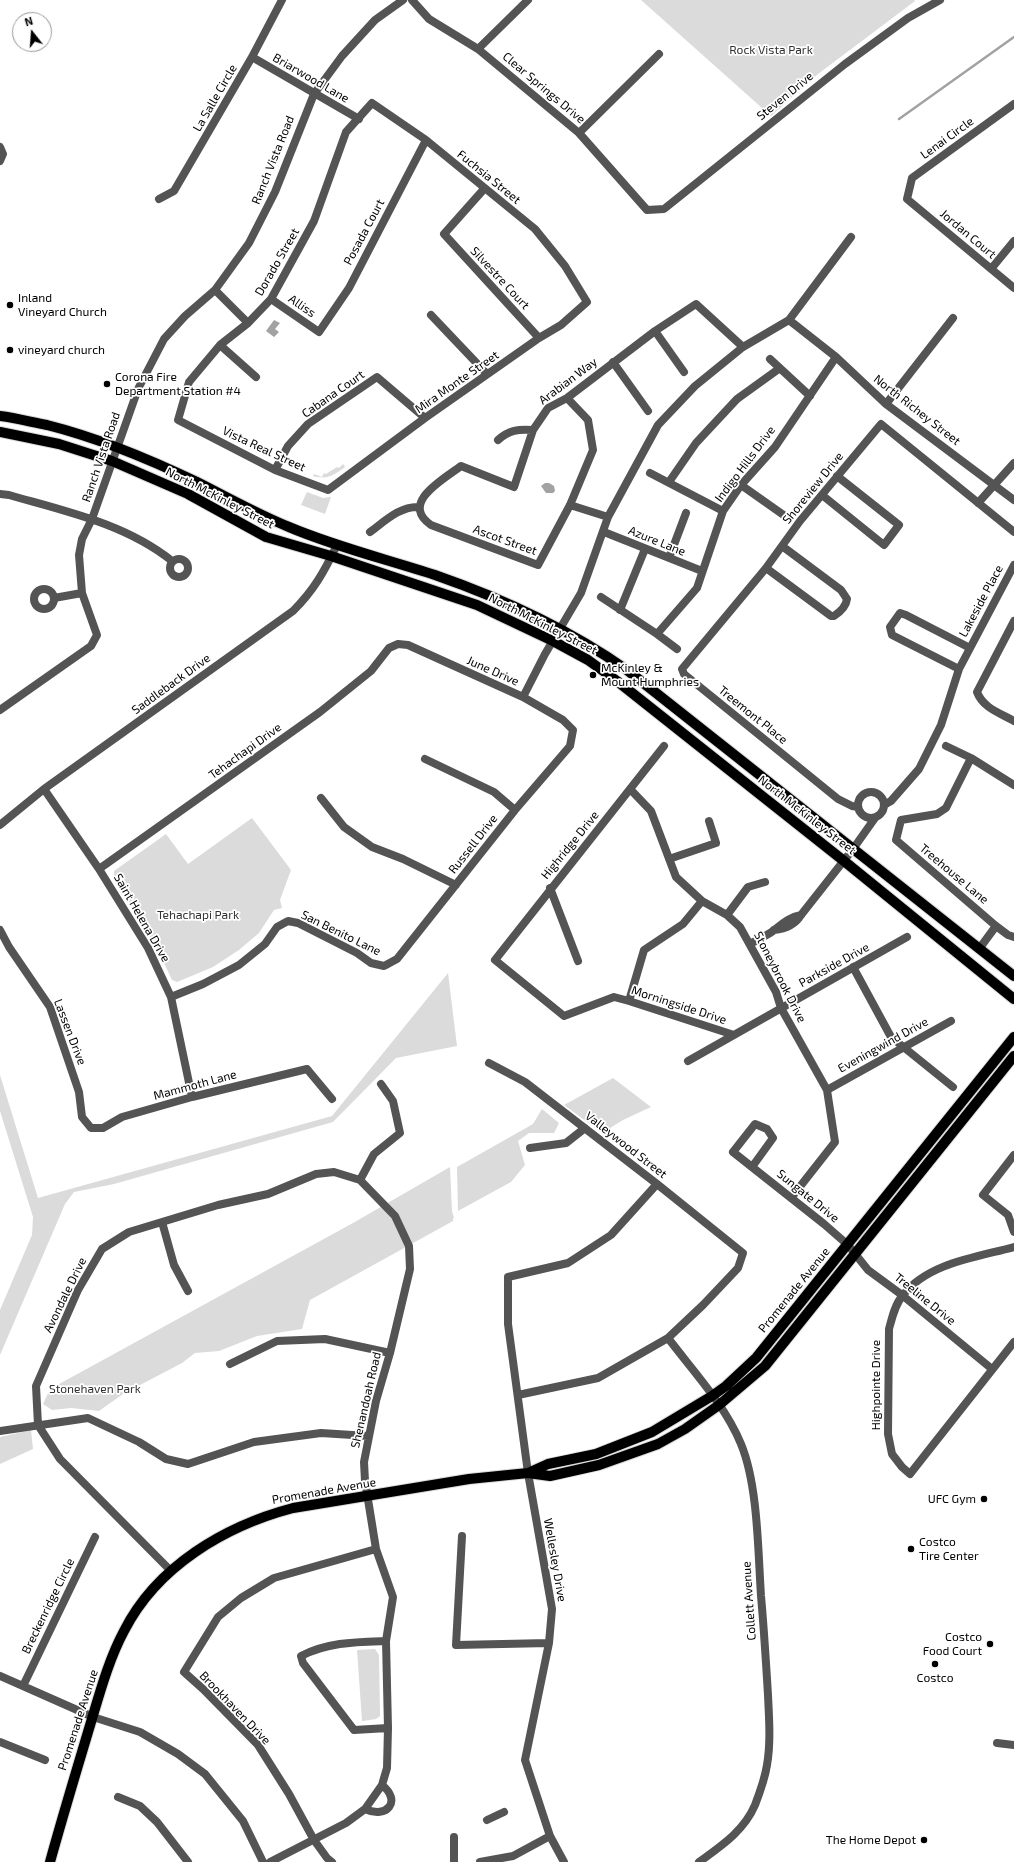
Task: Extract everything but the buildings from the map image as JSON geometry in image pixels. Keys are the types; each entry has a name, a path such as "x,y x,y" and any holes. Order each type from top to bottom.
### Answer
{"main road":[{"name":"North McKinley Street","path":"0,416 57,428 117,447 196,482 289,528 336,545 434,575 482,592 560,628 600,651 627,670 1014,976"},
{"name":"North McKinley Street","path":"0,432 59,444 112,461 188,494 266,537 331,556 477,605 553,641 588,660 617,681 844,861 1014,999"},
{"name":"Promenade Avenue","path":"50,1862 92,1717 108,1670 124,1630 140,1604 171,1571 197,1550 224,1534 256,1519 293,1508 528,1472 548,1464 596,1454 652,1432 712,1396 726,1386 756,1358 1014,1037"},
{"name":"Promenade Avenue","path":"528,1472 550,1476 599,1465 658,1444 685,1429 719,1405 765,1366 1014,1056"}],"street":[{"name":"La Salle Circle","path":"159,199 174,191 252,58 282,0"},
{"name":"Ranch Vista Road","path":"0,710 91,646 97,634 82,593 80,555 82,539 92,519 138,389 164,339 185,316 215,290 249,243 275,192 314,94 342,56 375,20 404,0"},
{"name":"Clear Springs Drive","path":"412,0 429,19 478,49 580,133 647,210"},
{"path":"478,49 528,0"},
{"name":"Steven Drive","path":"647,210 664,209 845,64 908,18 940,0"},
{"path":"580,133 659,54"},
{"name":"Briarwood Lane","path":"252,58 359,119"},
{"name":"Fuchsia Street","path":"359,119 372,103 426,140 484,189 535,229 565,266 587,302"},
{"name":"Lenai Circle","path":"907,198 912,178 1014,104"},
{"name":"Dorado Street","path":"178,420 189,382 220,345 248,323 271,299 314,221 346,132 359,119"},
{"name":"Posada Court","path":"319,332 349,288 426,140"},
{"path":"0,147 3,154 1,160"},
{"name":"Silvestre Court","path":"484,189 444,234 539,338"},
{"name":"Jordan Court","path":"907,198 1014,288"},
{"path":"523,697 560,628 581,593 604,532 608,517 658,425 695,386 743,347 789,320 851,237"},
{"path":"991,269 1014,241"},
{"path":"215,290 248,323"},
{"name":"Alliss","path":"271,299 319,332"},
{"name":"Mira Monte Street","path":"341,482 425,418 539,338 562,325 587,302"},
{"name":"Arabian Way","path":"419,507 421,500 428,491 461,466 514,487 533,430 548,408 567,398 655,331 696,304 743,347"},
{"path":"431,315 487,374"},
{"path":"886,404 953,318"},
{"name":"North Richey Street","path":"789,320 836,357 886,404 1014,500"},
{"path":"655,331 684,372"},
{"path":"220,345 256,377"},
{"name":"Indigo Hills Drive","path":"657,634 697,588 724,511 741,486 775,447 836,357"},
{"path":"770,359 810,396"},
{"path":"613,362 648,411"},
{"path":"669,482 696,443 738,399 780,368"},
{"name":"Cabana Court","path":"275,470 288,446 308,424 377,377 425,418"},
{"path":"567,398 588,420 593,450 570,505 608,517"},
{"name":"Vista Real Street","path":"178,420 275,470 328,490 341,482"},
{"name":"Shoreview Drive","path":"718,626 766,568 822,495 881,424 978,503"},
{"path":"498,440 507,432 519,429 533,430"},
{"path":"1014,463 978,503 1014,532"},
{"path":"650,473 724,511"},
{"path":"822,495 884,545 899,526 838,476"},
{"path":"741,486 785,516"},
{"path":"0,494 9,495 92,519 129,534 162,553 172,561"},
{"name":"Ascot Street","path":"419,507 424,520 431,525 538,565 570,505"},
{"path":"370,532 404,509 419,507"},
{"path":"669,558 686,513"},
{"name":"Azure Lane","path":"604,532 702,571"},
{"name":"Saddleback Drive","path":"0,825 44,789 293,611 309,595 326,568 336,545"},
{"path":"766,568 831,616 840,612 846,604 847,599 841,590 782,546"},
{"path":"620,610 645,549"},
{"name":"Lakeside Place","path":"750,944 774,930 797,922 875,818 882,813 884,805 891,801 919,769 941,725 959,669 1014,565"},
{"path":"54,598 82,593"},
{"path":"601,597 677,649"},
{"name":"Lakeside Place","path":"959,669 892,635 890,627 893,620 900,613 906,615 970,648"},
{"path":"1014,621 977,692 980,699 987,706 1014,721"},
{"name":"Treemont Place","path":"718,626 682,669 684,674 838,799 852,806 858,807"},
{"name":"June Drive","path":"398,644 408,645 523,697 563,720 573,730"},
{"name":"Tehachapi Drive","path":"99,869 320,712 371,671 389,648 398,644"},
{"name":"Russell Drive","path":"384,966 397,959 515,810 570,746 573,730"},
{"name":"Highridge Drive","path":"495,960 550,888 664,746"},
{"path":"946,746 970,758 1013,784"},
{"name":"Treehouse Lane","path":"970,758 946,808 937,814 901,820 896,840 996,926 1008,935 1014,937"},
{"path":"425,759 494,792 515,810"},
{"name":"Saint Helena Drive","path":"44,789 99,869 148,948 171,997 192,1097"},
{"name":"Stoneybrook Drive","path":"630,789 651,811 676,877 702,901 727,915 740,927 776,992 781,1008 827,1090 835,1142 791,1198"},
{"path":"875,818 866,817 859,811 858,807 860,798 871,792 879,794 884,805"},
{"path":"321,798 344,827 372,846 403,859 456,886"},
{"path":"670,859 716,843 709,821"},
{"path":"727,915 748,887 765,882"},
{"path":"550,888 578,961"},
{"path":"629,1000 644,950 684,924 702,901"},
{"name":"San Benito Lane","path":"171,997 203,984 239,965 265,944 277,928 288,921 298,923 357,953 371,963 384,966"},
{"path":"979,949 996,926"},
{"name":"Lassen Drive","path":"0,930 9,947 50,1007 79,1092 82,1117 91,1128"},
{"name":"Parkside Drive","path":"688,1061 907,937"},
{"name":"Morningside Drive","path":"495,960 564,1016 614,997 629,1000 734,1035"},
{"path":"853,967 891,1037 953,1087"},
{"name":"Eveningwind Drive","path":"827,1090 951,1020"},
{"name":"Valleywood Street","path":"489,1063 525,1082 657,1184 743,1253 738,1268 703,1305 668,1338"},
{"name":"Mammoth Lane","path":"91,1128 103,1128 122,1118 192,1097 306,1069 332,1099"},
{"path":"360,1180 374,1154 400,1133 394,1101 381,1084"},
{"name":"Sungate Drive","path":"752,1167 773,1138 767,1129 755,1124 733,1152 848,1245"},
{"path":"530,1148 566,1143 585,1128"},
{"path":"1014,1155 983,1195 1008,1216 1014,1232"},
{"name":"Avondale Drive","path":"38,1426 36,1386 78,1290 102,1249 129,1232 218,1205 268,1194 316,1174 334,1172 360,1180"},
{"name":"Shenandoah Road","path":"270,1862 346,1823 365,1809 382,1785 387,1768 388,1728 386,1641 393,1597 376,1549 364,1462 376,1401 390,1353 410,1269 409,1246 395,1216 360,1180"},
{"name":"Wellesley Drive","path":"564,1862 550,1836 524,1760 549,1643 552,1609 528,1472 508,1324 508,1277 568,1263 611,1235 657,1184"},
{"path":"162,1222 174,1265 188,1291"},
{"name":"Treeline Drive","path":"848,1245 868,1270 902,1295 992,1369"},
{"name":"Highpointe Drive","path":"1014,1247 938,1269 919,1280 902,1295 889,1329 888,1434 892,1454 902,1467 910,1474 1014,1342"},
{"path":"518,1395 598,1378 668,1338"},
{"name":"Collett Avenue","path":"668,1338 731,1422 742,1445 751,1478 764,1640 769,1737 768,1764 754,1806 744,1825 727,1842 699,1862"},
{"path":"230,1364 277,1340 325,1339 390,1353"},
{"path":"0,1431 88,1418 139,1442 166,1459 188,1464 254,1442 320,1434 368,1436"},
{"path":"38,1426 60,1459 171,1571"},
{"path":"462,1536 456,1645 549,1643"},
{"name":"Breckenridge Circle","path":"23,1686 94,1537"},
{"name":"Brookhaven Drive","path":"332,1862 327,1858 314,1840 289,1794 258,1745 203,1689 184,1672 218,1616 241,1598 274,1578 376,1549"},
{"path":"386,1641 337,1644 316,1648 301,1656 303,1663 354,1730 388,1728"},
{"path":"0,1676 92,1717 140,1732 178,1754 205,1774 242,1821 263,1862"},
{"path":"0,1742 45,1760"},
{"path":"997,1743 1014,1745"},
{"path":"365,1809 371,1812 381,1812 389,1808 392,1798 382,1785"},
{"path":"118,1797 140,1806 157,1822 188,1862"},
{"path":"487,1820 504,1812"},
{"path":"480,1862 513,1856 550,1836"},
{"path":"454,1837 454,1862"}],"green space":[{"name":"Rock Vista Park","path":"641,0 915,1 818,74 771,116"},
{"path":"343,464 345,467 330,476 322,477 324,473 326,474 337,467 339,468"},
{"path":"314,474 322,477 318,477 313,476"},
{"path":"307,492 323,498 331,497 325,514 301,505"},
{"name":"Tehachapi Park","path":"252,818 291,870 280,900 282,908 274,910 259,933 239,950 213,967 177,982 172,980 157,948 114,877 114,871 166,834 188,864"},
{"path":"448,973 457,1046 396,1058 333,1122 114,1184 74,1192 65,1204 0,1355 0,1310 32,1235 33,1217 0,1111 0,1075 38,1198 332,1116"},
{"path":"613,1078 651,1107 623,1120 602,1133 564,1105"},
{"path":"542,1109 559,1123 554,1133 529,1133 518,1141 525,1165 511,1182 458,1211 457,1167 533,1124"},
{"name":"Stonehaven Park","path":"450,1167 453,1221 310,1300 302,1329 257,1336 219,1351 195,1353 182,1363 123,1394 99,1411 71,1408 52,1410 43,1404 50,1389 353,1223"},
{"path":"31,1430 33,1449 0,1464 0,1437"},
{"path":"375,1649 379,1655 380,1716 376,1719 362,1721 357,1650"}],"shaded area":[{"path":"274,320 280,323 275,329 279,332 274,337 266,331"},
{"path":"545,483 549,483 554,486 555,491 553,493 546,493 541,486"}],"waterway":[{"path":"899,119 1014,37"}],"place":[{"name":"Inland Vineyard Church","path":"10,305"},
{"name":"vineyard church","path":"10,350"},
{"name":"Corona Fire Department Station #4","path":"107,384"},
{"name":"McKinley & Mount Humphries","path":"593,675"},
{"name":"UFC Gym","path":"984,1499"},
{"name":"Costco Tire Center","path":"911,1549"},
{"name":"Costco Food Court","path":"990,1644"},
{"name":"Costco","path":"935,1664"},
{"name":"The Home Depot","path":"924,1840"}]}
